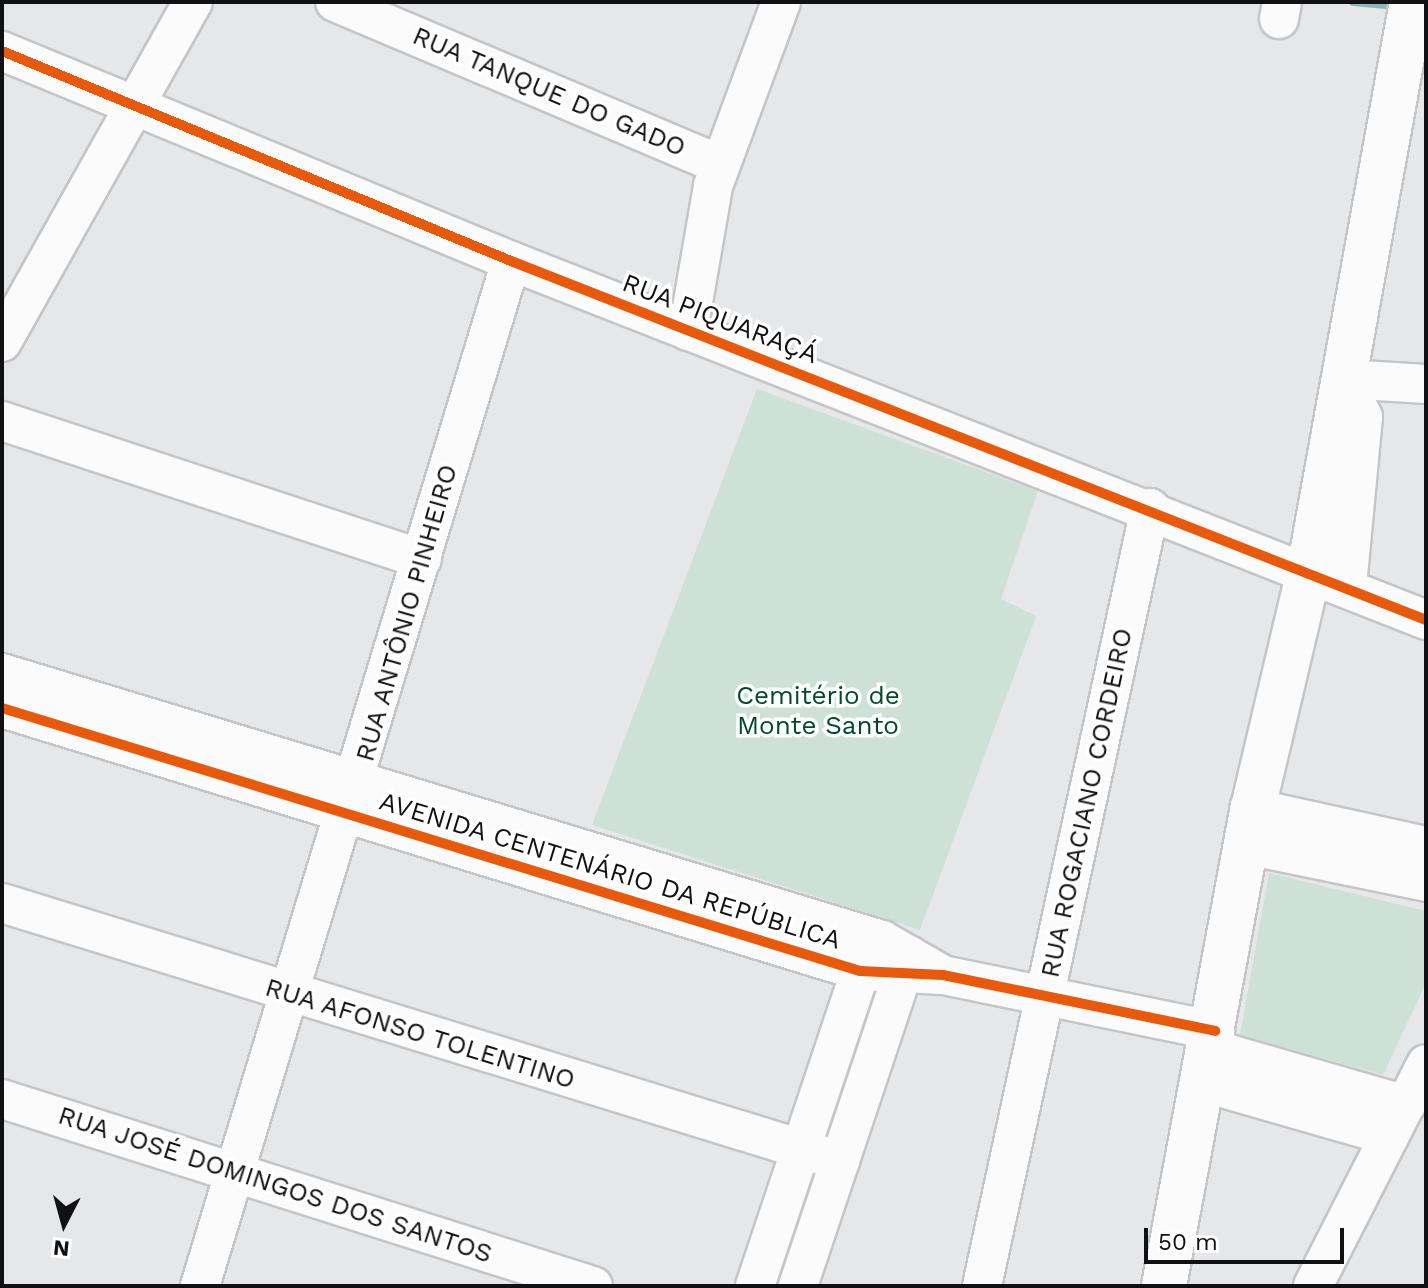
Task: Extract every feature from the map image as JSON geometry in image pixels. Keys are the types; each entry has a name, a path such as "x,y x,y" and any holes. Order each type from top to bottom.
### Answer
{"main road":[{"path":"1164,1286 1211,1054 1250,827 1328,578 1345,379 1412,2"}],"street":[{"path":"2,342 193,2"},
{"name":"RUA TANQUE DO GADO","path":"335,2 719,164"},
{"path":"688,331 719,164 781,2"},
{"name":"RUA PIQUARAÇÁ","path":"2,51 511,261 1150,508 1426,620"},
{"name":"RUA ANTÔNIO PINHEIRO","path":"200,1286 351,800 511,261"},
{"path":"1345,379 1426,384"},
{"path":"2,421 422,559"},
{"name":"RUA ROGACIANO CORDEIRO","path":"982,1286 1150,508"},
{"name":"AVENIDA CENTENÁRIO DA REPÚBLICA","path":"2,673 46,704 351,800 866,954 943,975 1046,995 1398,1120"},
{"name":"AVENIDA CENTENÁRIO DA REPÚBLICA","path":"2,708 46,704"},
{"path":"1250,827 1426,846"},
{"path":"1250,827 1426,882"},
{"name":"RUA AFONSO TOLENTINO","path":"2,903 289,995 840,1161"},
{"path":"755,1286 866,954"},
{"path":"798,1286 906,964"},
{"path":"1313,1286 1426,1064"},
{"name":"RUA JOSÉ DOMINGOS DOS SANTOS","path":"2,1099 593,1286"}],"green space":[{"name":"Cemitério de Monte Santo","path":"757,389 1038,491 1001,599 1036,616 920,930 592,825"},
{"path":"1269,873 1426,911 1426,983 1383,1075 1240,1035"}],"waterway":[{"path":"1353,2 1397,6"}],"cycle path":[{"path":"2,51 511,261 1426,620"},
{"path":"2,708 860,971 943,975 1215,1031"}]}
